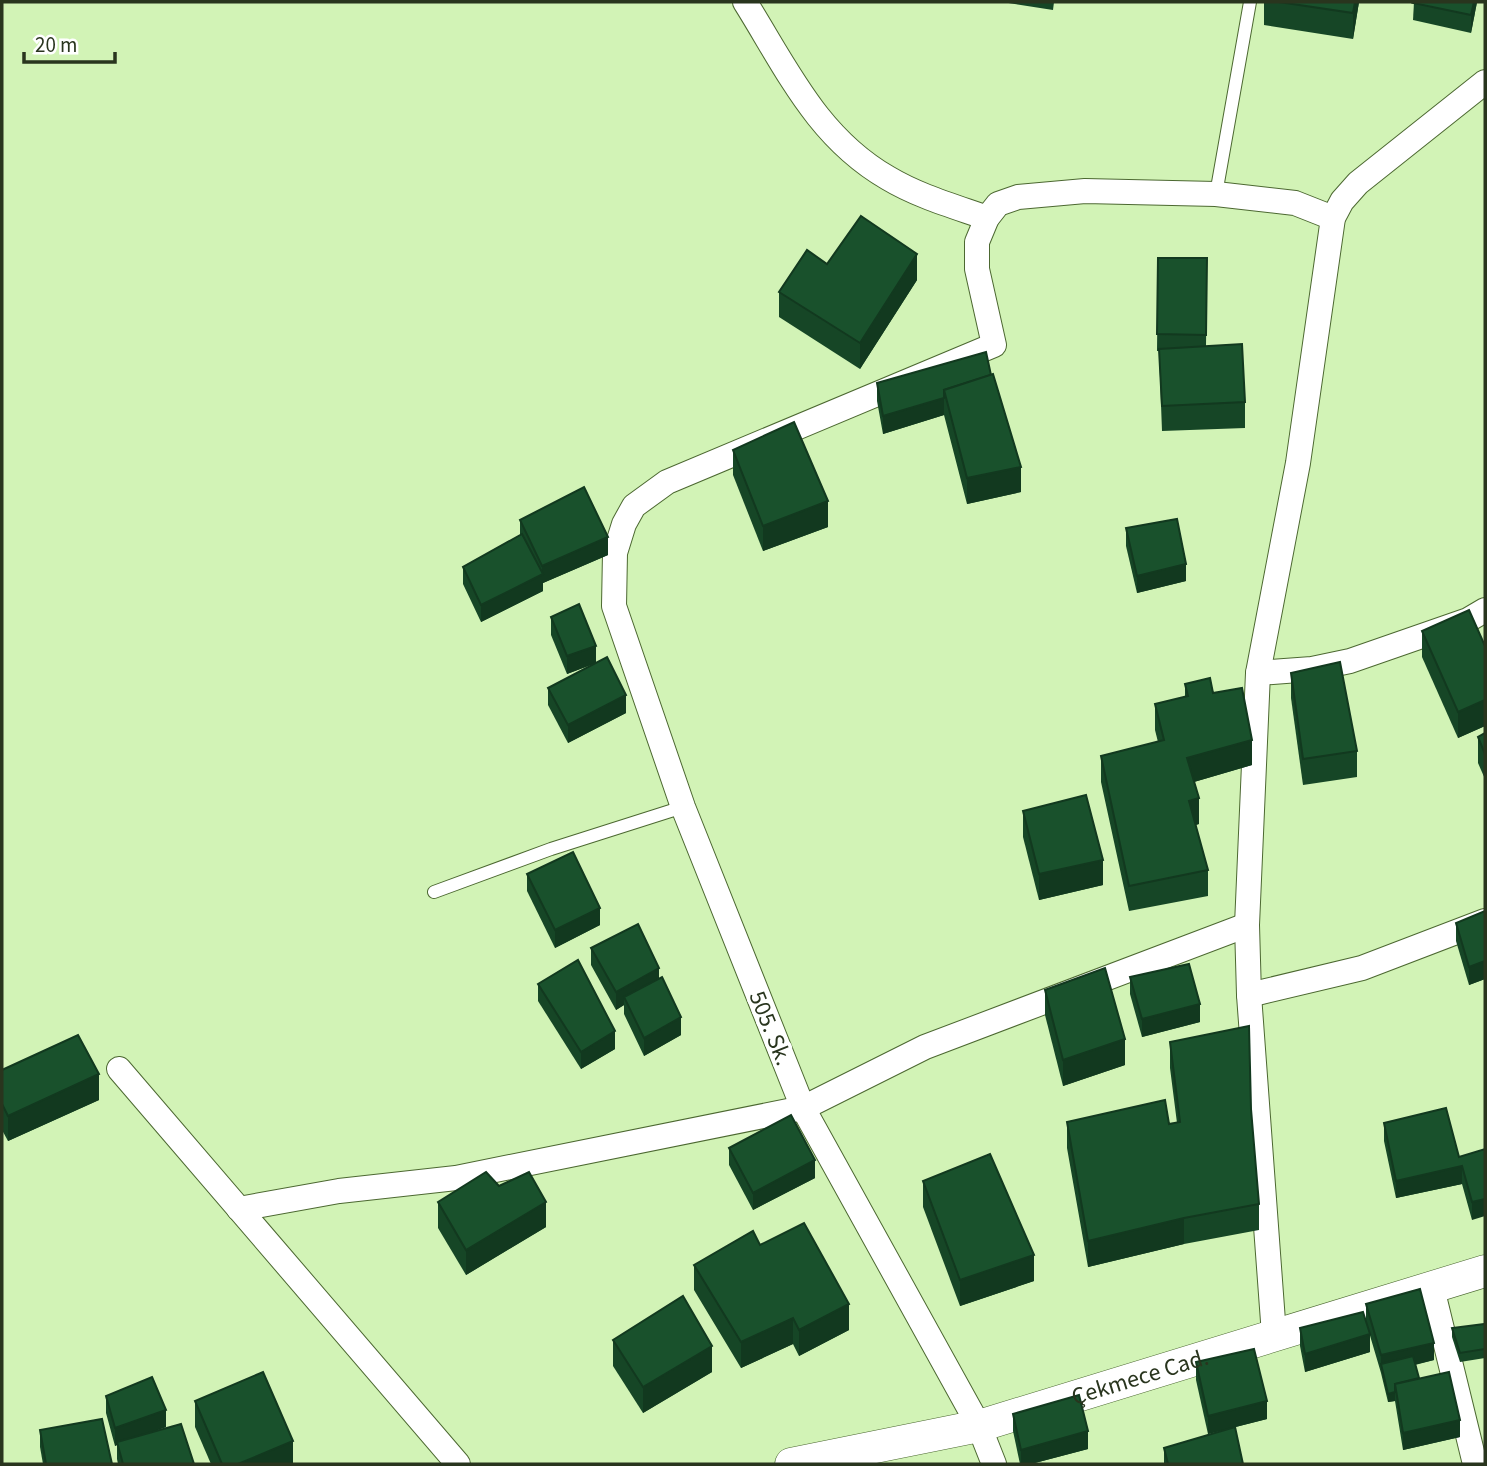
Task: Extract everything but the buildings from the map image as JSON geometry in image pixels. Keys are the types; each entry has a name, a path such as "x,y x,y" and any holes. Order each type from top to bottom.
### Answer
{"street":[{"path":"746,2 817,118 858,158 887,178 918,194 987,218 998,204 1018,197 1085,191 1216,194 1295,203 1333,218"},
{"path":"1275,1335 1249,995 1247,925 1258,673 1298,463 1333,218 1342,201 1359,183 1485,82"},
{"name":"505. Sk.","path":"987,218 977,242 977,269 994,345 667,482 634,506 624,524 615,553 614,606 683,807 803,1108 979,1426 994,1464"},
{"path":"1258,673 1312,669 1350,661 1468,620 1485,610"},
{"path":"1249,995 1362,968 1485,920"},
{"path":"239,1209 339,1191 456,1178 803,1108 925,1047 1247,925"},
{"path":"119,1069 458,1464"},
{"name":"Çekmece Cad.","path":"792,1464 979,1426 1485,1271"},
{"path":"1432,1288 1475,1464"}],"lane":[{"path":"1216,194 1250,2"},
{"path":"434,892 551,849 683,807"}]}
